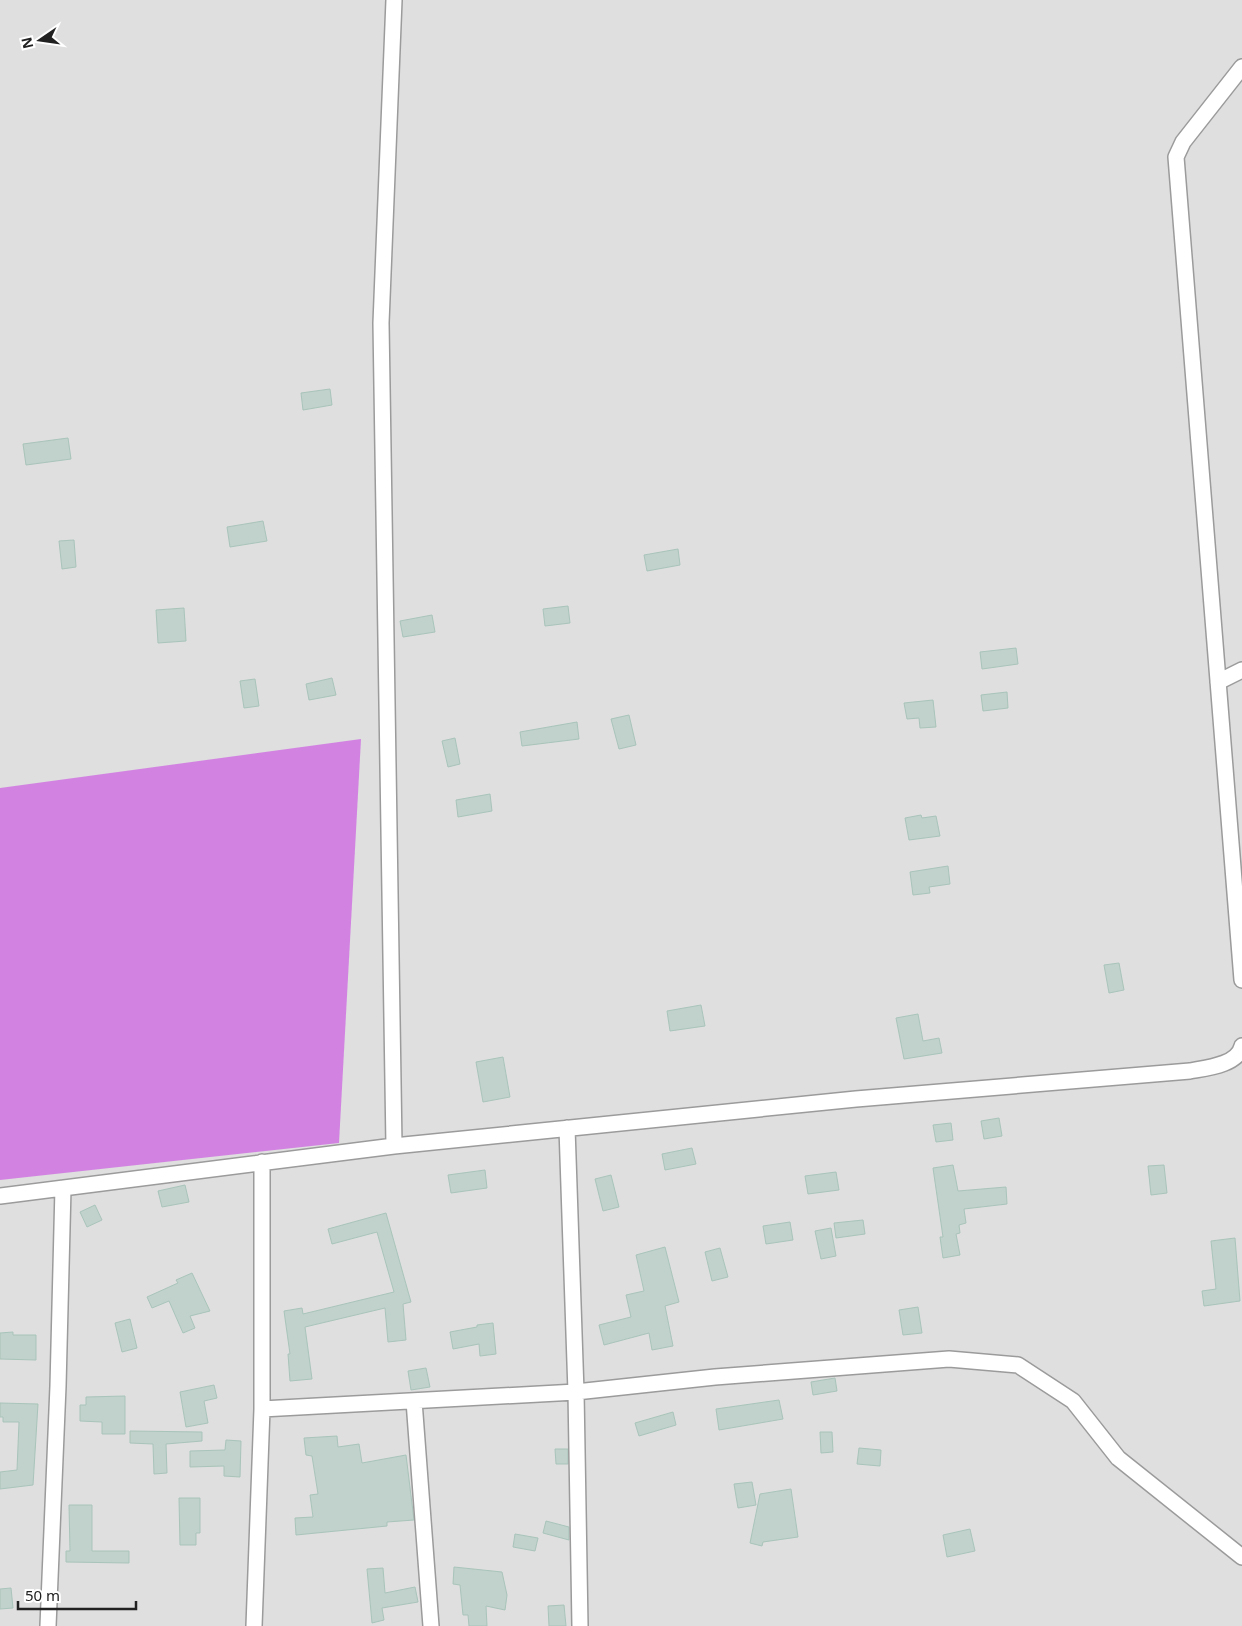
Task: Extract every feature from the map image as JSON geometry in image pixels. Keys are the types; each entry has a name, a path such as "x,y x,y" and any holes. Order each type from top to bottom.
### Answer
{"street":[{"path":"394,0 381,323 394,1146"},
{"path":"1242,67 1183,142 1176,157 1242,980"},
{"path":"1218,682 1242,670"},
{"path":"0,1196 394,1146 856,1099 1174,1072 1222,1065 1242,1050"},
{"path":"567,1128 576,1392 580,1626"},
{"path":"254,1626 262,1409 262,1162"},
{"path":"48,1626 58,1386 63,1188"},
{"path":"262,1409 576,1392 715,1377 949,1359 1018,1365 1073,1401 1118,1458 1242,1557"},
{"path":"414,1400 431,1626"}],"shaded area":[{"path":"0,0 1242,0 1242,1626 0,1626"},
{"path":"361,739 339,1143 0,1180 0,788"}],"building":[{"path":"330,389 332,405 303,410 301,393"},
{"path":"68,438 71,459 26,465 23,444"},
{"path":"263,521 267,541 230,547 227,527"},
{"path":"74,540 76,567 62,569 59,541"},
{"path":"678,549 680,565 647,571 644,555"},
{"path":"568,606 570,623 545,626 543,609"},
{"path":"184,608 186,641 158,643 156,610"},
{"path":"432,615 435,632 403,637 400,621"},
{"path":"1016,648 1018,664 982,669 980,652"},
{"path":"332,678 336,695 309,700 306,684"},
{"path":"255,679 259,706 244,708 240,681"},
{"path":"1007,692 1008,708 983,711 981,695"},
{"path":"933,700 936,727 920,728 919,718 907,719 904,703"},
{"path":"629,715 636,745 619,749 611,719"},
{"path":"577,722 579,739 522,746 520,732"},
{"path":"455,738 460,764 448,767 442,741"},
{"path":"490,794 492,811 458,817 456,800"},
{"path":"921,815 922,818 936,816 940,836 909,840 905,818"},
{"path":"948,866 950,884 929,887 930,893 913,895 910,872"},
{"path":"1119,963 1124,990 1109,993 1104,965"},
{"path":"701,1005 705,1026 670,1031 667,1011"},
{"path":"918,1014 923,1041 939,1038 942,1053 904,1059 896,1018"},
{"path":"503,1057 510,1097 483,1102 476,1062"},
{"path":"999,1118 1002,1136 984,1139 981,1121"},
{"path":"951,1123 953,1140 936,1142 933,1125"},
{"path":"692,1148 696,1164 665,1170 662,1154"},
{"path":"953,1165 958,1191 1006,1187 1007,1204 964,1209 966,1223 959,1225 960,1233 956,1234 960,1255 943,1258 940,1237 943,1237 933,1168"},
{"path":"1164,1165 1167,1193 1151,1195 1148,1166"},
{"path":"485,1170 487,1188 451,1193 448,1175"},
{"path":"836,1172 839,1190 808,1194 805,1176"},
{"path":"611,1175 619,1207 603,1211 595,1179"},
{"path":"185,1185 189,1202 162,1207 158,1191"},
{"path":"95,1205 102,1220 87,1227 80,1212"},
{"path":"386,1213 411,1302 403,1304 406,1340 388,1342 385,1308 305,1327 312,1379 290,1381 288,1354 290,1354 284,1311 302,1308 303,1314 394,1292 377,1232 332,1244 328,1229"},
{"path":"863,1220 865,1234 836,1238 834,1223"},
{"path":"790,1222 793,1240 766,1244 763,1226"},
{"path":"831,1228 836,1256 821,1259 815,1231"},
{"path":"1235,1238 1240,1301 1204,1306 1202,1291 1216,1289 1211,1241"},
{"path":"665,1247 679,1302 665,1306 673,1346 652,1350 649,1333 604,1345 599,1325 631,1317 626,1295 644,1291 636,1255"},
{"path":"720,1248 728,1277 712,1281 705,1252"},
{"path":"192,1273 210,1311 190,1316 195,1328 183,1333 169,1301 152,1308 147,1297 178,1283 176,1280"},
{"path":"918,1307 922,1333 903,1335 899,1310"},
{"path":"130,1319 137,1348 122,1352 115,1323"},
{"path":"493,1323 496,1354 480,1356 479,1344 453,1349 450,1332"},
{"path":"13,1332 13,1335 36,1335 36,1360 0,1359 0,1333"},
{"path":"426,1368 430,1387 411,1390 408,1371"},
{"path":"835,1378 837,1391 813,1395 811,1382"},
{"path":"214,1385 217,1398 204,1401 208,1423 186,1427 180,1392"},
{"path":"125,1396 125,1434 102,1434 102,1422 80,1421 80,1405 86,1405 86,1397"},
{"path":"779,1400 783,1419 719,1430 716,1409"},
{"path":"0,1403 38,1404 33,1485 0,1489 0,1472 17,1470 19,1422 3,1422 3,1417 0,1417"},
{"path":"673,1412 676,1425 639,1436 635,1423"},
{"path":"130,1431 202,1432 202,1441 166,1444 167,1473 154,1474 153,1444 130,1443"},
{"path":"820,1432 832,1432 833,1452 821,1453"},
{"path":"337,1436 338,1447 359,1444 362,1463 406,1455 414,1520 387,1522 387,1526 296,1535 295,1518 313,1517 310,1495 318,1494 312,1456 306,1455 304,1438"},
{"path":"226,1440 241,1441 240,1477 224,1476 224,1466 190,1467 190,1451 225,1450"},
{"path":"859,1448 881,1450 880,1466 857,1464"},
{"path":"555,1449 568,1449 568,1464 556,1464"},
{"path":"752,1482 756,1505 738,1508 734,1484"},
{"path":"791,1489 798,1537 763,1542 762,1546 750,1543 760,1494"},
{"path":"179,1498 200,1498 200,1533 196,1533 196,1545 180,1545"},
{"path":"69,1505 92,1505 92,1551 129,1551 129,1563 66,1562 66,1551 70,1551"},
{"path":"546,1521 569,1527 569,1540 543,1533"},
{"path":"970,1529 975,1551 947,1557 943,1535"},
{"path":"515,1534 538,1538 535,1551 513,1547"},
{"path":"454,1567 502,1572 507,1595 505,1610 486,1606 487,1626 469,1626 468,1615 463,1615 460,1585 453,1584"},
{"path":"383,1568 385,1593 415,1587 418,1602 382,1608 384,1620 372,1623 367,1569"},
{"path":"11,1588 13,1608 0,1609 0,1589"},
{"path":"564,1605 566,1626 549,1626 548,1606"}]}
